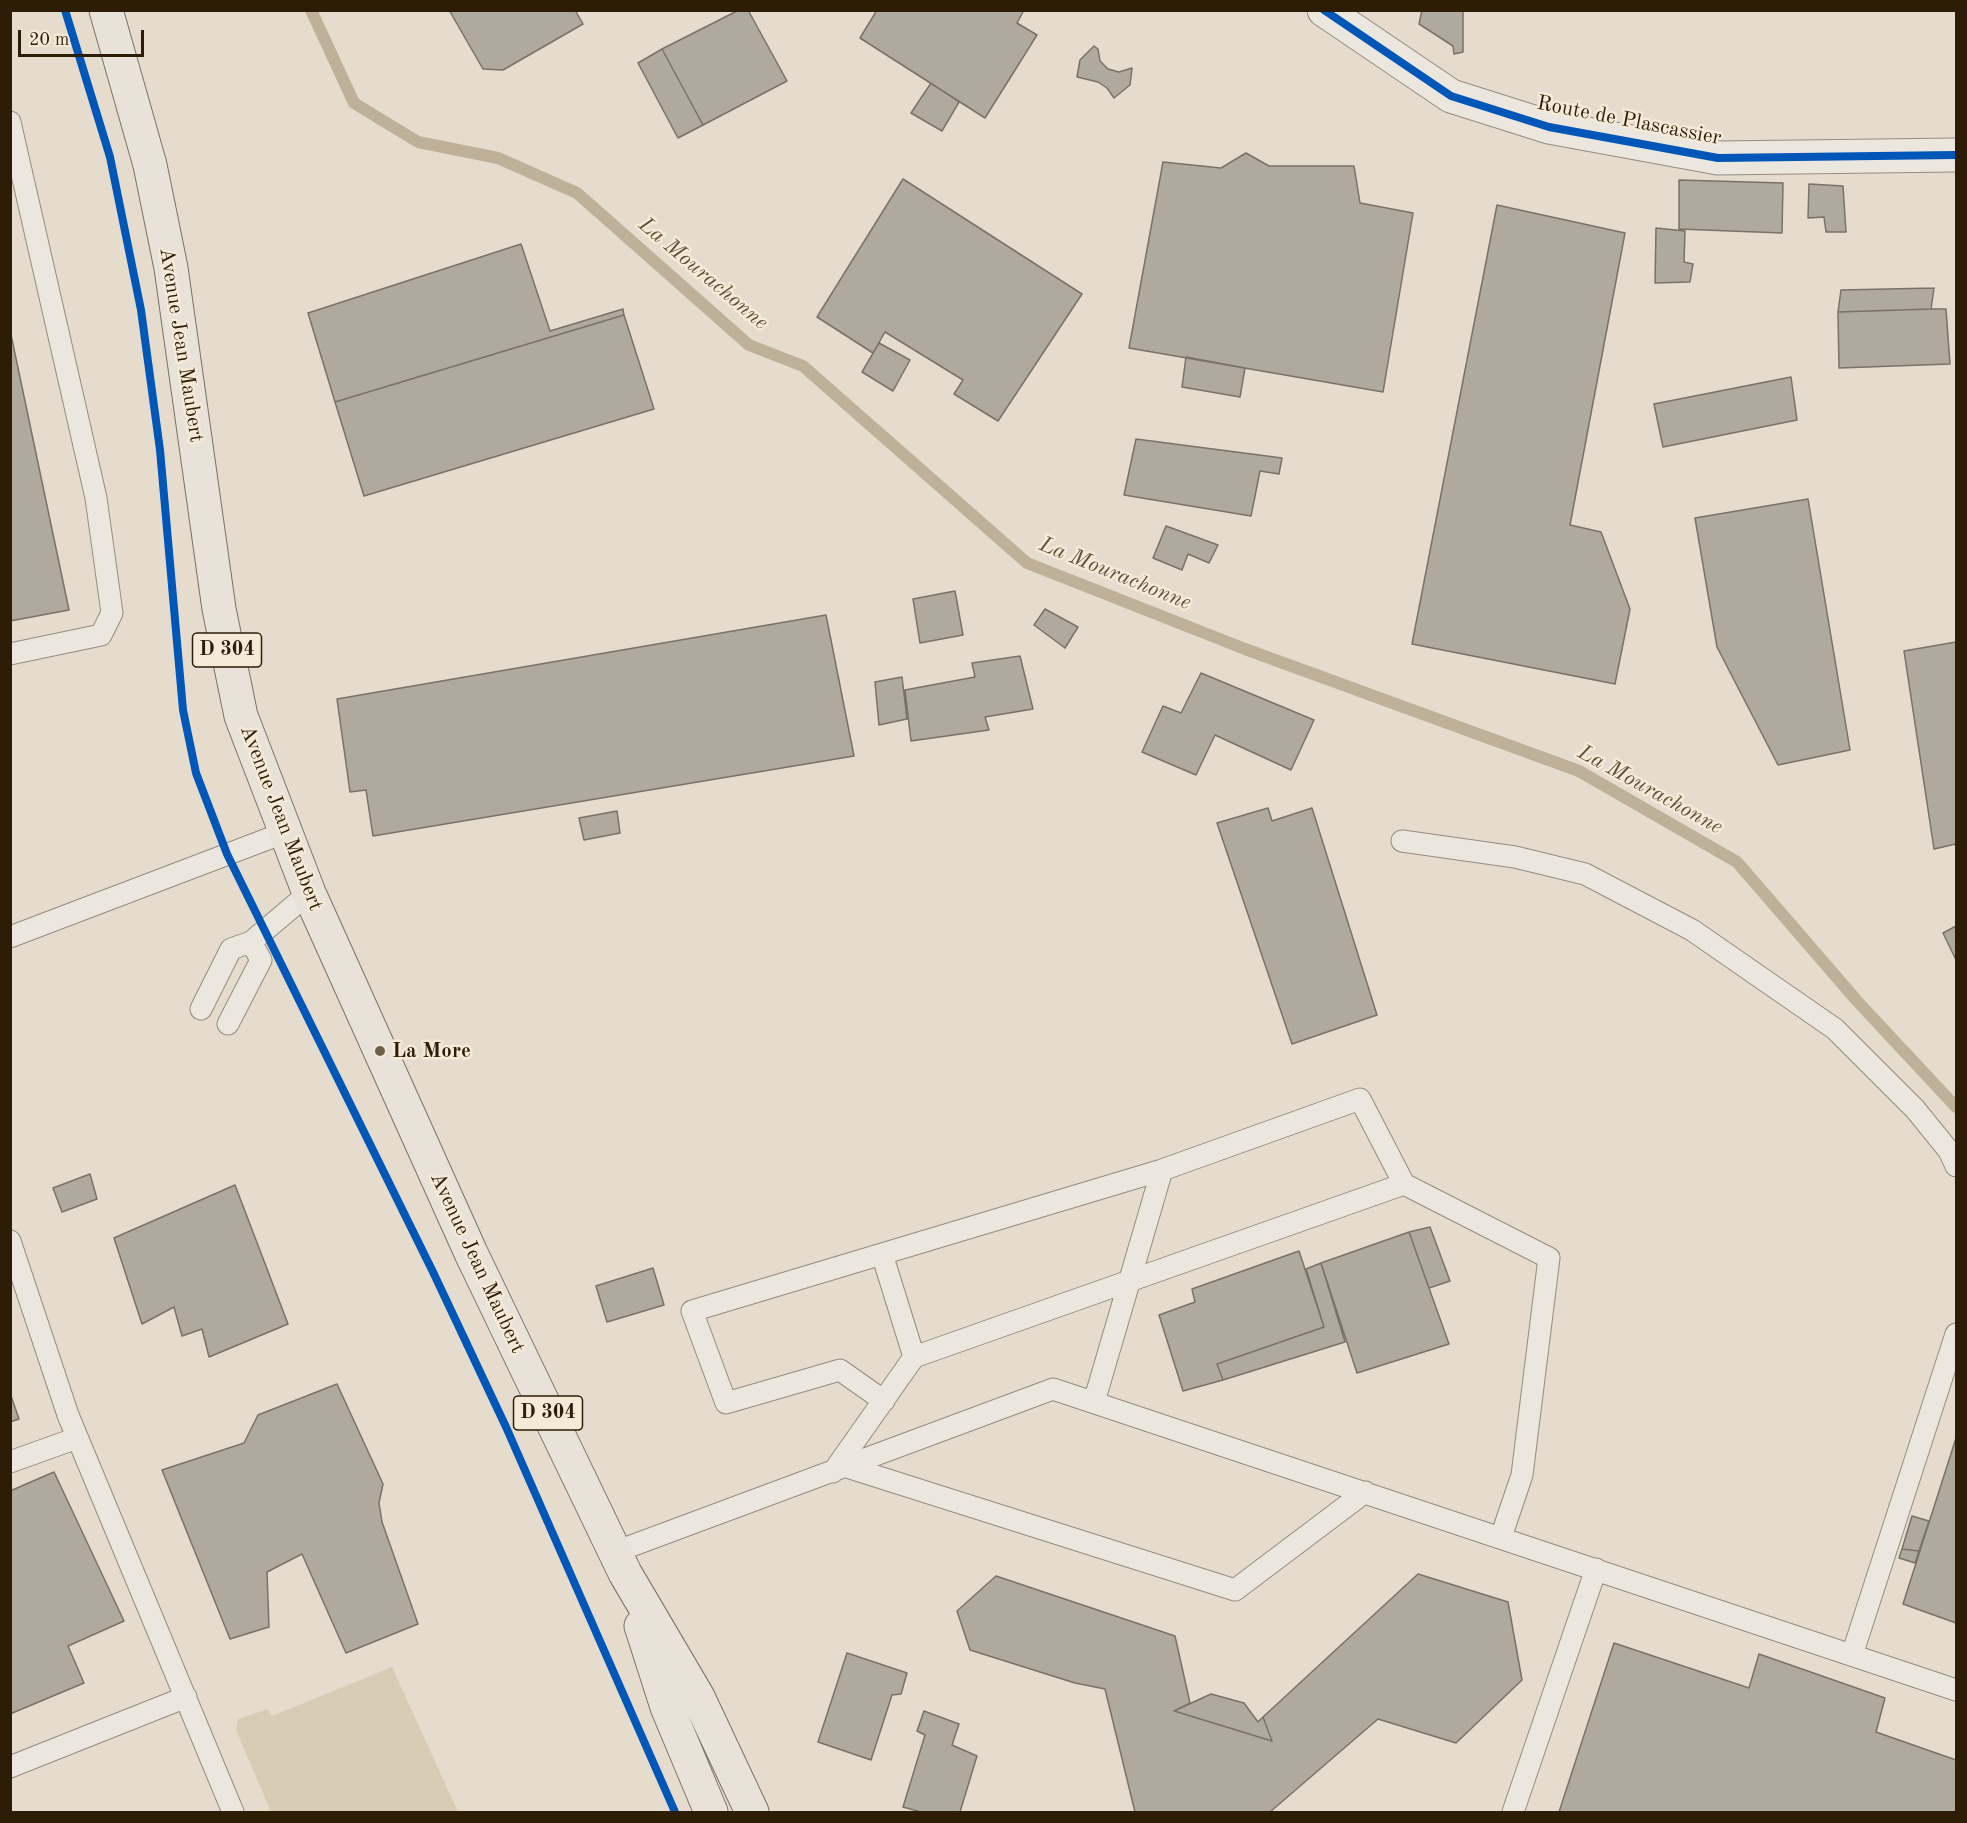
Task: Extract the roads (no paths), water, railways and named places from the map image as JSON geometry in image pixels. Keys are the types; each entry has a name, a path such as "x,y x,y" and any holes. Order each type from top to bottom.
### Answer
{"main road":[{"name":"Avenue Jean Maubert","path":"106,10 150,165 171,268 219,609 241,716 309,893 471,1253 620,1562 698,1697 752,1812"},
{"name":"Avenue Jean Maubert","path":"620,1562 667,1707 711,1812"}],"street":[{"name":"Route de Plascassier","path":"1324,10 1451,96 1549,128 1718,158 1956,155"}],"lane":[{"path":"10,122 96,498 112,613 101,635 10,654"},
{"path":"10,937 286,832"},
{"path":"1402,841 1515,857 1585,874 1692,930 1835,1029 1915,1109 1949,1151 1956,1166"},
{"path":"201,1009 231,949 251,942 309,893"},
{"path":"228,1024 261,960 251,942"},
{"path":"884,1401 840,1370 726,1404 692,1311 1162,1170 1360,1099 1404,1184 1549,1258 1522,1475 1501,1538"},
{"path":"1094,1402 1162,1170"},
{"path":"840,1469 914,1357 1404,1184"},
{"path":"10,1241 77,1438 233,1812"},
{"path":"882,1254 914,1357"},
{"path":"1852,1655 1956,1334"},
{"path":"620,1562 840,1469 1053,1389 1956,1690"},
{"path":"10,1462 77,1438"},
{"path":"840,1469 1235,1590 1365,1492"},
{"path":"1513,1812 1596,1569"},
{"path":"10,1767 186,1697"}],"waterway":[{"name":"La Mourachonne","path":"311,10 354,103 418,142 498,158 577,193 749,345 803,366 1027,563 1245,649 1579,771 1737,862 1858,1002 1956,1107"}],"place":[{"name":"La More","path":"380,1051"}]}
